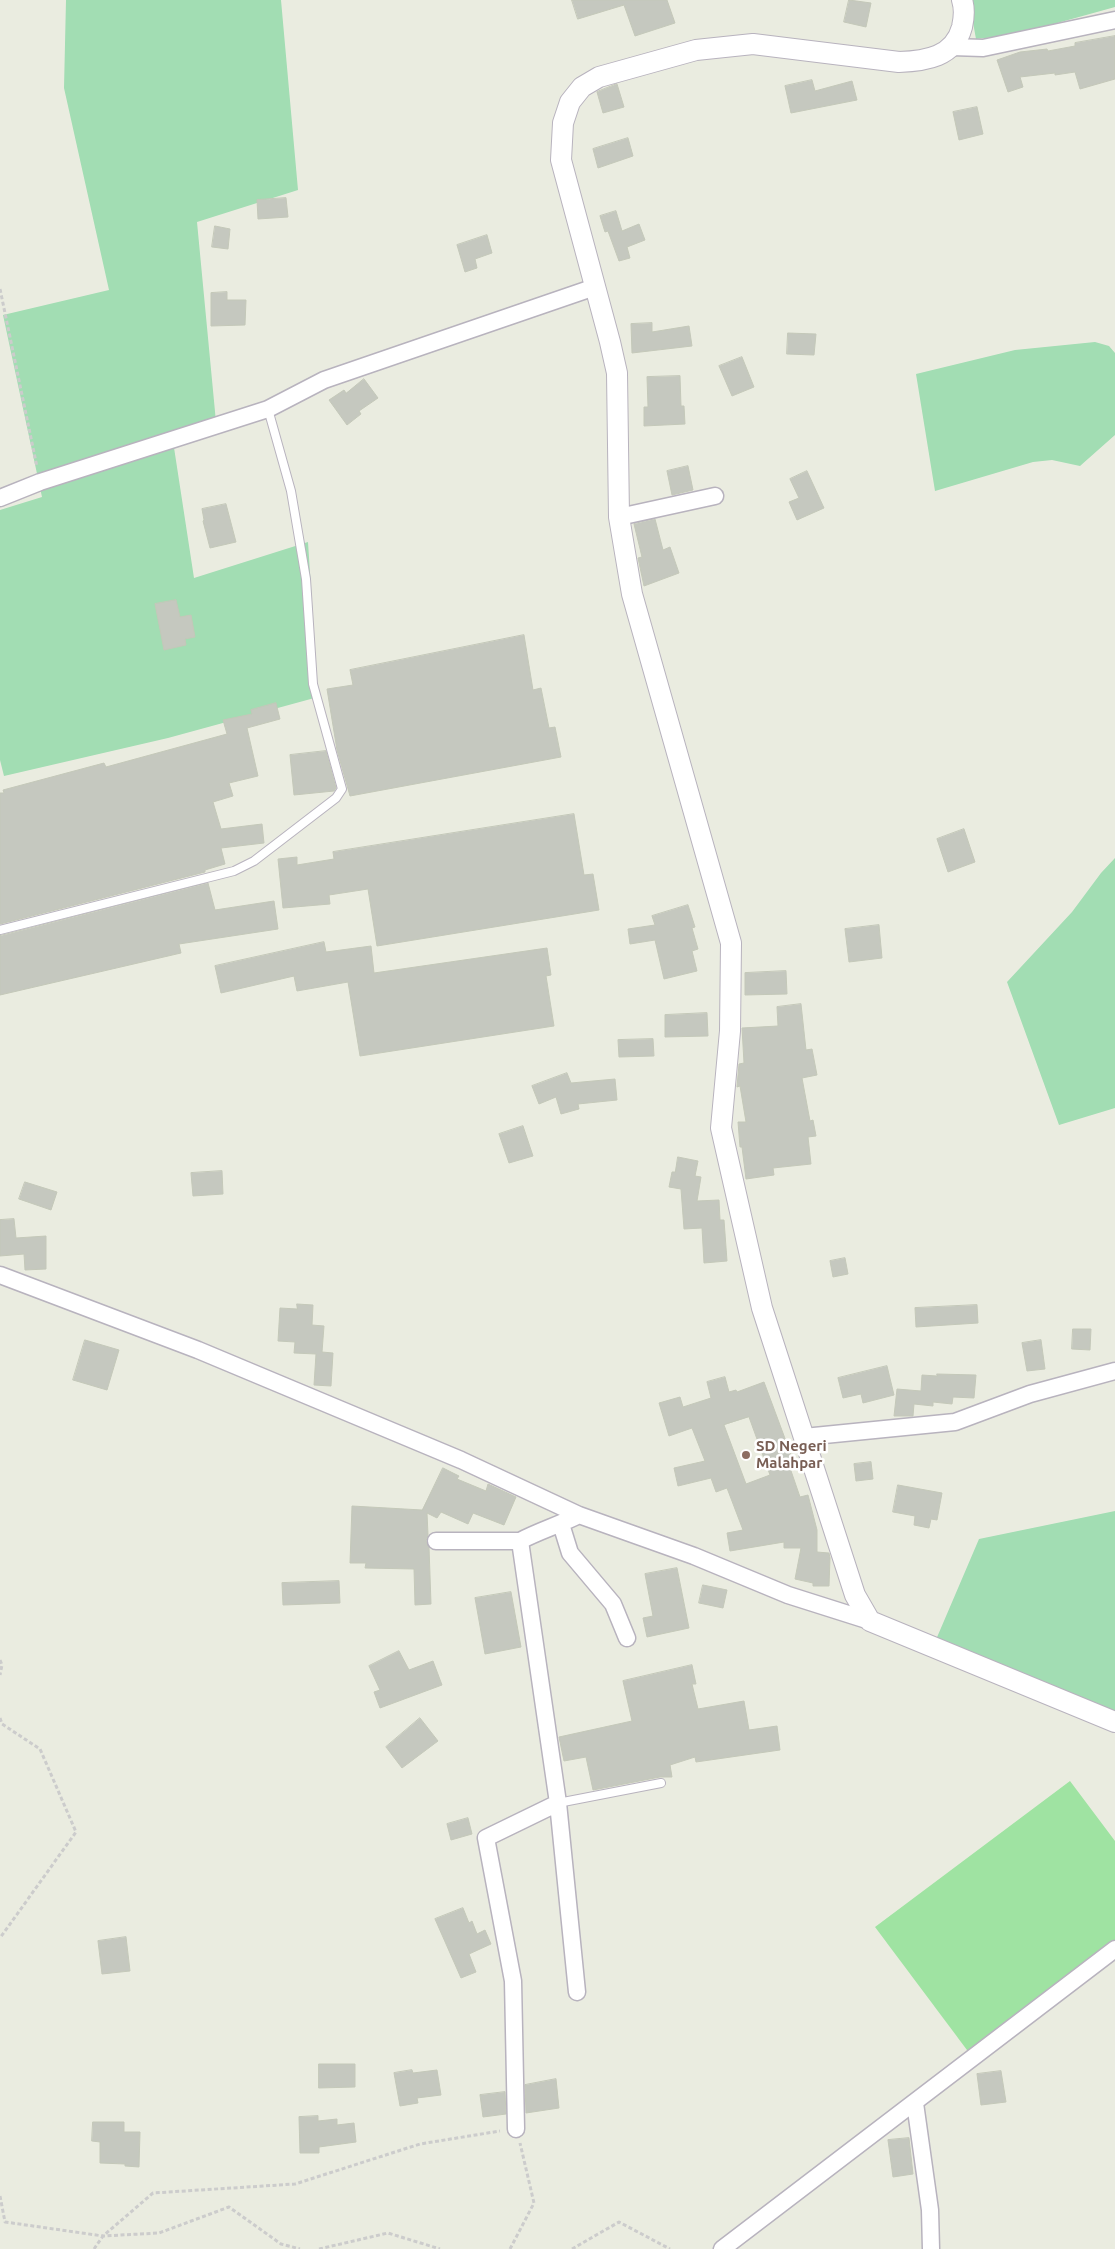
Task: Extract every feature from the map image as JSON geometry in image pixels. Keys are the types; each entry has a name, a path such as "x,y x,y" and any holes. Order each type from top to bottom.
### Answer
{"street":[{"path":"952,47 961,31 964,18 962,0"},
{"path":"870,1621 854,1595 762,1308 721,1128 730,1031 731,943 632,594 620,517 617,373 561,160 563,122 570,102 582,88 599,77 696,50 753,44 899,62 922,61 952,47 983,48 1115,20"},
{"path":"0,498 40,482 268,409 324,380 595,287"},
{"path":"620,517 715,496"},
{"path":"0,1275 198,1350 461,1460 579,1515 694,1556 788,1595 870,1621 1115,1722"},
{"path":"804,1437 955,1422 1030,1394 1115,1371"},
{"path":"436,1542 520,1541 541,1530 561,1524 579,1515"},
{"path":"561,1524 570,1553 613,1604 627,1638"},
{"path":"520,1541 558,1803 577,1992"},
{"path":"516,2129 514,1981 486,1838 558,1803"},
{"path":"722,2249 1115,1949"},
{"path":"915,2103 930,2210 931,2249"}],"lane":[{"path":"0,930 234,871 254,861 336,798 342,789 312,684 306,579 291,491 268,409"},
{"path":"558,1803 661,1783"}],"path":[{"path":"0,289 40,482"},
{"path":"0,1660 2,1666 0,1674"},
{"path":"0,1718 2,1724 40,1749 76,1832 0,1938"},
{"path":"94,2249 103,2236 153,2193 295,2184 420,2144 516,2129 534,2203 510,2249"},
{"path":"0,2196 5,2222 103,2236 159,2233 229,2207 281,2244 300,2249"},
{"path":"572,2249 619,2222 670,2249"},
{"path":"319,2249 388,2233 440,2249"}],"green space":[{"path":"66,0 281,0 298,190 197,222 216,422 173,441 194,578 308,542 318,697 168,738 4,776 0,760 0,510 42,497 3,315 109,290 64,88"},
{"path":"969,0 1115,0 1115,7 1014,35 976,39"},
{"path":"1095,342 1109,346 1115,353 1115,435 1080,466 1052,460 1033,462 935,491 916,374 1015,350"},
{"path":"1115,858 1115,1108 1059,1125 1007,982 1072,912 1101,873"},
{"path":"1115,1511 1115,1725 932,1649 979,1539"},
{"path":"1070,1781 1115,1841 1115,1946 970,2054 875,1927"}],"building":[{"path":"572,0 667,0 675,23 635,36 624,5 578,19"},
{"path":"849,0 871,3 866,27 844,22"},
{"path":"1115,36 1115,79 1080,89 1075,72 1020,77 1023,87 1008,92 997,60 1020,52 1047,49 1048,51 1075,46 1075,43"},
{"path":"812,80 815,91 852,81 857,100 791,113 785,86"},
{"path":"617,84 624,107 603,113 597,92"},
{"path":"977,107 983,134 959,140 953,112"},
{"path":"628,138 633,156 598,168 593,149"},
{"path":"286,198 288,217 258,219 257,200"},
{"path":"616,211 622,231 639,224 645,240 627,247 630,258 619,261 608,231 605,232 600,216"},
{"path":"215,226 230,229 228,249 212,247"},
{"path":"487,235 492,253 475,259 477,268 465,272 457,245"},
{"path":"227,292 227,300 246,300 245,325 211,326 211,293"},
{"path":"652,323 652,332 689,326 692,346 632,353 631,324"},
{"path":"788,333 816,334 814,355 787,354"},
{"path":"742,357 754,387 732,396 719,366"},
{"path":"680,376 681,406 684,406 685,424 644,426 644,407 648,407 647,377"},
{"path":"364,379 378,398 359,411 361,414 347,425 329,400 344,390 346,393"},
{"path":"688,466 693,490 672,495 667,471"},
{"path":"807,471 824,508 797,520 789,502 799,498 790,479"},
{"path":"226,504 236,542 210,548 202,509"},
{"path":"655,519 663,550 670,547 679,573 644,586 638,558 642,557 634,524"},
{"path":"176,600 180,617 191,615 195,637 185,639 186,645 164,650 155,604"},
{"path":"524,635 533,690 541,688 549,728 555,727 561,757 350,796 337,750 327,689 353,685 350,670"},
{"path":"276,703 280,719 247,728 258,776 229,783 233,796 213,802 221,829 262,824 264,843 221,848 225,864 205,870 205,872 0,924 0,793 4,793 3,790 104,763 106,767 227,734 223,720 252,714 251,710"},
{"path":"326,751 336,788 334,791 294,795 290,755"},
{"path":"574,814 584,875 593,874 599,910 377,946 368,889 329,895 330,904 283,908 278,859 297,857 297,865 334,859 333,852"},
{"path":"964,829 975,862 948,872 937,839"},
{"path":"208,883 215,910 274,901 278,929 179,944 181,953 0,995 0,936"},
{"path":"688,905 695,927 692,928 698,949 692,951 697,971 664,979 655,940 630,944 628,929 655,925 652,916"},
{"path":"879,925 882,958 849,962 845,929"},
{"path":"324,942 326,952 371,946 374,973 547,948 551,975 546,976 554,1026 360,1056 348,982 297,991 294,976 221,993 215,966"},
{"path":"786,971 787,994 745,995 745,973"},
{"path":"801,1004 806,1050 812,1049 817,1075 802,1078 810,1121 813,1120 816,1136 808,1137 811,1164 773,1168 774,1175 746,1179 738,1122 746,1122 740,1086 737,1087 739,1064 744,1063 742,1028 778,1026 777,1007"},
{"path":"707,1013 708,1036 665,1037 665,1015"},
{"path":"653,1039 654,1056 619,1057 618,1040"},
{"path":"567,1073 571,1083 615,1079 617,1100 578,1104 579,1109 561,1114 556,1097 539,1104 532,1086"},
{"path":"523,1126 533,1156 509,1163 499,1134"},
{"path":"678,1157 698,1161 695,1176 701,1177 697,1201 719,1200 720,1220 724,1220 727,1261 704,1263 702,1228 684,1229 681,1189 669,1187"},
{"path":"222,1171 223,1194 193,1196 191,1173"},
{"path":"25,1182 57,1192 51,1210 19,1199"},
{"path":"14,1219 16,1238 46,1236 46,1269 25,1270 24,1254 0,1256 0,1220"},
{"path":"845,1258 848,1274 833,1277 830,1261"},
{"path":"297,1304 313,1305 312,1325 324,1326 322,1352 333,1353 331,1386 314,1385 316,1354 294,1353 295,1342 278,1341 280,1308 297,1309"},
{"path":"977,1305 978,1323 916,1327 915,1308"},
{"path":"1073,1329 1091,1329 1090,1350 1072,1349"},
{"path":"85,1340 119,1350 107,1390 73,1380"},
{"path":"1041,1340 1045,1369 1027,1371 1022,1343"},
{"path":"887,1366 894,1395 863,1403 861,1394 843,1398 838,1378"},
{"path":"937,1374 976,1375 974,1398 953,1397 952,1404 933,1402 933,1406 914,1404 913,1416 894,1416 897,1389 921,1391 922,1375 937,1376"},
{"path":"725,1377 729,1392 736,1390 737,1392 764,1382 793,1460 788,1462 800,1497 808,1495 817,1530 817,1552 829,1553 829,1586 813,1586 813,1583 795,1579 801,1548 784,1548 784,1542 730,1551 727,1533 743,1530 727,1488 716,1492 711,1478 678,1486 674,1468 705,1461 692,1428 669,1436 659,1403 680,1397 683,1407 711,1398 707,1382","holes":["749,1417 770,1475 746,1484 724,1425"]},
{"path":"871,1462 873,1479 856,1481 854,1464"},
{"path":"443,1468 459,1476 457,1479 486,1491 488,1484 516,1497 504,1525 473,1513 468,1524 441,1512 437,1518 427,1513 428,1535 426,1541 429,1547 431,1604 415,1605 414,1569 365,1568 366,1563 350,1563 352,1506 422,1510"},
{"path":"898,1485 942,1493 937,1520 931,1519 929,1528 914,1525 915,1516 893,1512"},
{"path":"677,1568 689,1628 647,1637 643,1618 653,1616 645,1574"},
{"path":"339,1581 340,1603 283,1605 282,1583"},
{"path":"703,1585 727,1590 723,1608 699,1603"},
{"path":"511,1592 521,1647 485,1654 475,1598"},
{"path":"399,1651 409,1670 433,1661 442,1685 380,1708 374,1692 380,1690 369,1666"},
{"path":"692,1665 696,1684 692,1684 698,1709 744,1701 749,1730 777,1726 780,1750 696,1762 695,1757 670,1765 672,1777 660,1777 593,1790 586,1757 564,1761 559,1737 632,1721 623,1681"},
{"path":"420,1718 438,1741 402,1768 386,1747"},
{"path":"468,1818 472,1834 451,1840 447,1824"},
{"path":"463,1908 469,1923 472,1921 477,1934 485,1930 491,1944 469,1954 476,1972 461,1978 435,1919"},
{"path":"126,1937 130,1971 102,1974 98,1941"},
{"path":"319,2064 355,2064 355,2087 319,2088"},
{"path":"412,2070 413,2073 437,2070 441,2095 417,2098 418,2103 400,2106 394,2073"},
{"path":"1001,2071 1006,2102 981,2105 977,2074"},
{"path":"556,2079 559,2108 526,2113 525,2085"},
{"path":"505,2092 506,2114 483,2117 480,2095"},
{"path":"318,2116 318,2121 337,2119 337,2125 354,2123 356,2142 319,2147 319,2153 300,2153 299,2117"},
{"path":"93,2122 124,2122 124,2132 140,2132 139,2167 125,2166 125,2164 100,2163 100,2142 92,2141"},
{"path":"909,2138 913,2174 893,2177 888,2140"}],"place":[{"name":"SD Negeri Malahpar","path":"746,1455"}]}
